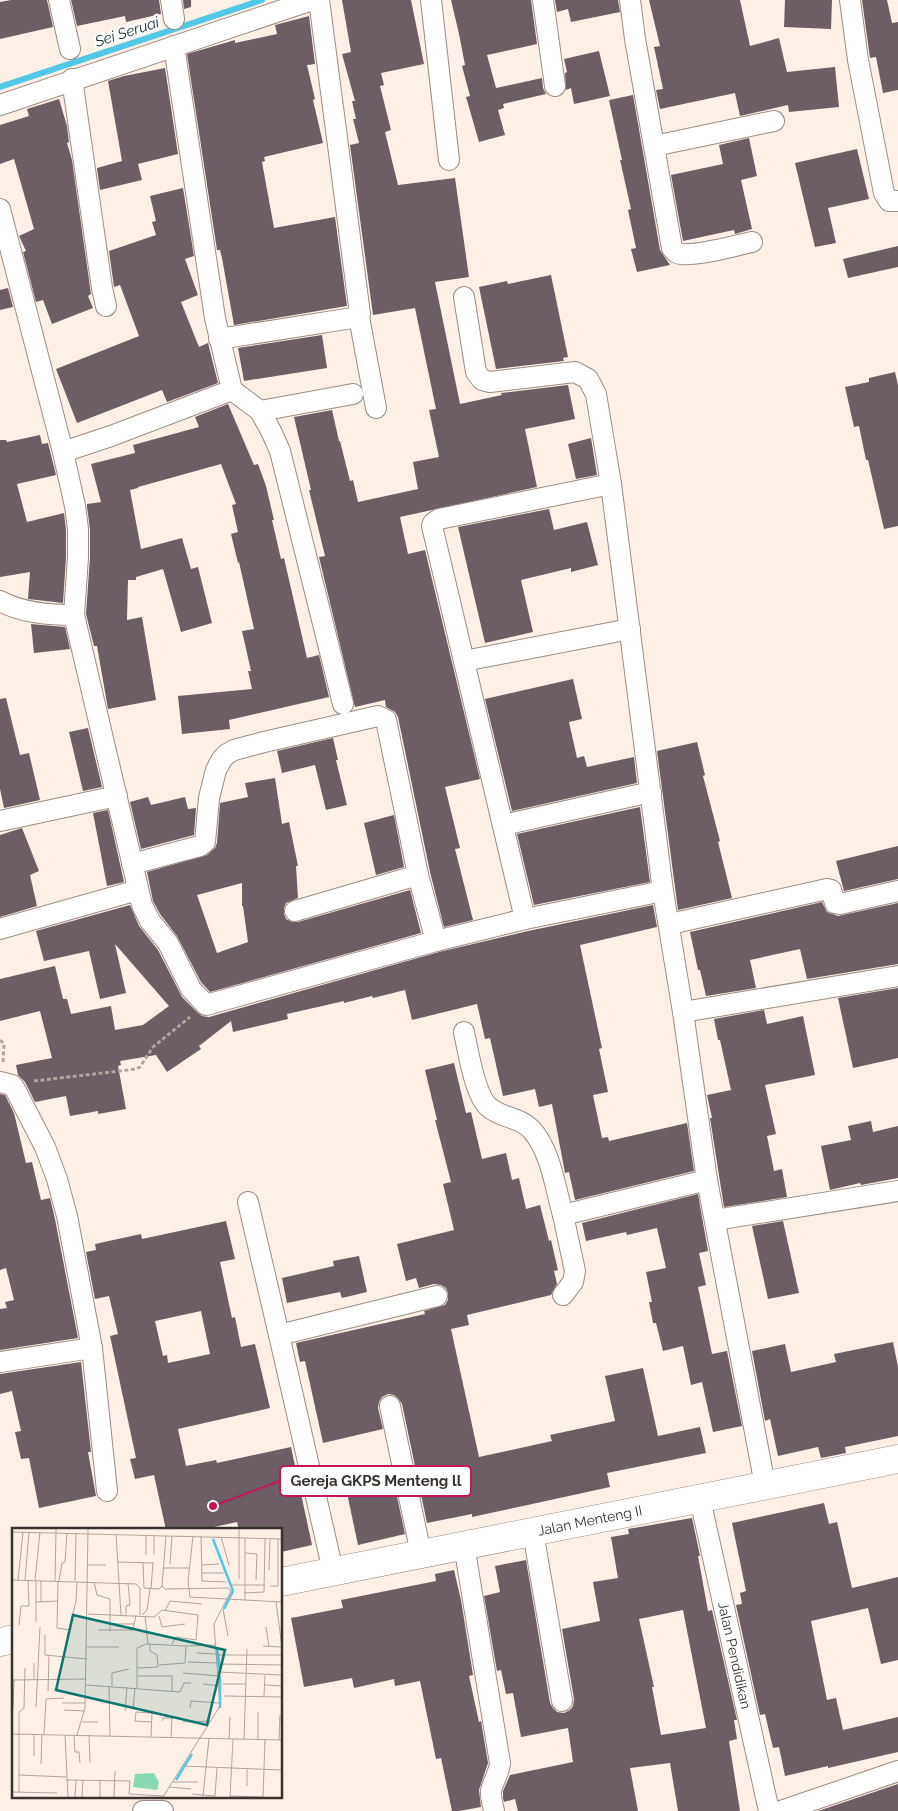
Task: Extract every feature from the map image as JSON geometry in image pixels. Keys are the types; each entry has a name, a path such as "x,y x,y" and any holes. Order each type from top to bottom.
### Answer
{"street":[{"path":"59,0 70,49"},
{"path":"0,105 72,79 174,46 268,6 312,0"},
{"path":"319,0 359,317 376,408"},
{"path":"431,0 449,160"},
{"path":"543,0 555,86"},
{"path":"630,0 635,39 674,250 682,254 704,252 752,242"},
{"path":"850,0 858,60 884,193 889,201 898,201"},
{"path":"174,46 219,339 232,390 260,411 280,451 343,704"},
{"path":"72,79 106,306"},
{"path":"654,146 774,121"},
{"path":"0,210 64,452 75,506 78,529 78,557 74,615 138,890 142,905 150,921 164,936 191,989 206,1005 436,941 525,919 663,891"},
{"path":"464,297 476,372 482,380 490,382 575,372 588,380 596,394 611,484 663,891 684,1012 707,1180 765,1485"},
{"path":"219,339 359,317"},
{"path":"64,452 232,390"},
{"path":"260,411 353,394"},
{"path":"525,919 432,530 433,522 439,519 611,484"},
{"path":"0,601 12,607 31,612 74,615"},
{"path":"464,661 630,629"},
{"path":"132,864 200,846 205,842 209,798 216,770 222,759 234,750 378,716 386,720 418,875 436,941"},
{"path":"503,825 651,792"},
{"path":"0,821 116,796"},
{"path":"295,911 418,875"},
{"path":"670,924 827,889 831,890 835,903 840,904 898,891"},
{"path":"0,929 138,890"},
{"path":"684,1012 898,976"},
{"path":"464,1032 473,1074 484,1104 490,1109 522,1121 536,1136 547,1156 563,1215 575,1271 573,1282 563,1295"},
{"path":"6,1084 45,1147 57,1179 67,1216 92,1348 107,1491"},
{"path":"563,1215 707,1180"},
{"path":"715,1220 898,1191"},
{"path":"248,1202 333,1571"},
{"path":"280,1335 437,1296"},
{"path":"1,1356 92,1348"},
{"path":"390,1406 421,1554"},
{"name":"Jalan Menteng II","path":"282,1582 898,1459"},
{"name":"Jalan Pendidikan","path":"700,1499 769,1811"},
{"path":"533,1532 562,1701"},
{"path":"464,1544 500,1763 498,1774 491,1789 494,1811"},
{"path":"781,1811 898,1771"},
{"path":"143,1811 163,1811"}],"path":[{"path":"0,1040 4,1044 6,1084 136,1069 140,1067 160,1040 206,1005"}],"building":[{"path":"11,0 47,0 53,27 0,39 0,2"},
{"path":"71,0 159,0 161,14 126,22 125,16 77,26"},
{"path":"183,0 191,0 191,7 184,9"},
{"path":"342,0 411,0 424,64 381,73 384,85 380,86 391,130 385,132 398,185 455,178 469,277 435,282 460,404 502,395 501,393 568,385 575,419 525,429 537,487 400,517 408,554 425,550 480,779 445,787 460,848 455,849 473,920 444,927 430,872 398,717 395,712 386,707 385,700 355,707 319,557 325,556 294,417 332,410 350,481 353,480 358,502 418,489 413,462 439,457 429,410 436,409 415,308 373,315 350,145 359,143 353,119 356,119 352,101 355,101 342,54 351,52"},
{"path":"451,0 531,0 537,44 487,55 496,88 542,78 546,94 503,104 504,108 498,110 505,135 479,142 466,97 470,96 462,66 465,65"},
{"path":"555,0 618,0 620,12 571,22 568,9 557,12"},
{"path":"649,0 740,0 750,46 779,38 787,72 835,67 839,107 789,112 788,105 740,116 735,93 660,109 656,90 663,89 654,47 660,46"},
{"path":"785,0 832,0 831,29 784,27"},
{"path":"862,0 887,0 892,23 898,22 898,90 883,93 876,57 870,58"},
{"path":"309,16 315,64 307,65 323,143 264,157 265,161 262,162 274,228 335,217 347,306 234,325 222,258 220,250 217,250 187,54 235,40 235,43 277,34 275,25"},
{"path":"599,51 610,96 574,104 571,88 566,90 565,73 567,72 564,59"},
{"path":"165,68 178,154 138,164 142,180 100,190 97,168 122,161 108,81"},
{"path":"633,95 660,250 670,265 637,272 631,249 636,248 628,210 631,209 609,100"},
{"path":"59,99 67,126 69,142 67,143 72,160 91,294 88,296 93,308 52,324 43,300 36,302 23,252 26,251 19,236 34,229 14,159 0,164 0,125 29,116 27,109"},
{"path":"749,138 757,176 741,180 752,229 735,234 734,230 683,241 671,175 723,164 719,145"},
{"path":"857,149 869,199 828,208 836,243 815,247 795,163"},
{"path":"183,188 194,256 185,259 198,295 181,302 199,347 208,343 218,383 167,402 162,390 77,423 56,369 139,336 120,285 114,287 109,251 156,235 152,222 156,221 150,196"},
{"path":"898,246 898,267 848,278 843,259"},
{"path":"551,275 568,357 563,358 564,361 496,369 479,287 507,281 508,284"},
{"path":"8,288 13,307 0,310 0,290"},
{"path":"322,335 327,368 244,381 238,348"},
{"path":"895,372 898,385 898,526 884,529 859,426 854,427 845,387 869,382 869,378"},
{"path":"228,404 254,465 258,464 266,486 281,559 284,558 307,658 319,655 329,697 229,720 230,729 182,734 178,696 252,689 248,671 251,671 242,631 254,629 231,534 238,532 232,505 236,504 221,464 130,490 141,549 182,538 191,569 198,567 212,623 181,632 163,569 136,577 136,580 128,580 127,620 142,617 156,700 108,709 97,646 94,646 86,614 90,557 90,529 87,504 101,502 91,464 135,453 133,445 199,427 195,417"},
{"path":"40,435 42,444 48,443 56,475 17,484 27,522 64,513 66,557 63,603 28,599 30,572 0,577 0,440 6,440 7,442"},
{"path":"591,438 597,475 576,479 568,444"},
{"path":"549,509 554,530 587,522 598,565 571,572 571,568 521,580 533,632 485,643 458,527"},
{"path":"31,624 65,627 70,649 34,653"},
{"path":"573,679 582,719 569,722 577,758 584,756 587,767 634,757 637,783 512,811 485,699"},
{"path":"6,698 20,755 29,753 40,800 4,808 0,789 0,699"},
{"path":"88,728 102,787 83,791 69,732"},
{"path":"333,738 338,760 336,760 347,805 326,810 315,765 282,773 277,751"},
{"path":"697,742 705,775 703,776 720,841 718,842 732,898 678,910 657,751"},
{"path":"275,778 282,824 289,822 298,866 296,866 298,898 286,903 284,914 286,919 298,922 410,890 421,933 210,992 201,982 177,936 160,914 153,901 147,872 207,855 215,848 220,803 248,797 245,783","holes":["242,883 242,906 248,942 217,953 197,895"]},
{"path":"148,797 151,805 185,797 188,809 196,808 194,835 141,849 130,802"},
{"path":"640,807 650,882 534,905 517,834"},
{"path":"108,810 124,882 107,886 93,813"},
{"path":"394,815 404,867 376,875 364,823"},
{"path":"22,828 39,871 30,875 37,906 0,917 0,835"},
{"path":"898,846 898,879 844,891 836,861"},
{"path":"822,902 827,912 838,916 898,903 898,964 807,979 800,949 750,960 756,988 706,996 690,932"},
{"path":"130,905 139,926 158,950 182,997 202,1016 209,1017 439,952 653,905 657,927 580,945 602,1048 599,1049 608,1092 593,1095 602,1138 608,1137 609,1141 687,1123 694,1171 575,1200 569,1172 565,1173 552,1104 539,1107 535,1089 503,1096 490,1038 485,1039 477,1004 412,1020 405,990 287,1014 288,1019 233,1032 231,1021 199,1046 201,1049 167,1072 156,1055 120,1061 121,1065 118,1066 126,1109 70,1116 66,1096 35,1102 25,1082 18,1075 16,1065 52,1058 40,1011 0,1021 0,979 55,966 63,999 67,999 71,1014 111,1006 115,1030 143,1025 169,1006 115,944 126,993 100,999 89,951 44,961 36,931"},
{"path":"898,988 898,1058 853,1068 838,998"},
{"path":"764,1010 767,1024 803,1016 815,1075 765,1085 776,1134 767,1136 774,1171 782,1169 787,1197 724,1207 707,1095 731,1090 714,1019"},
{"path":"454,1063 466,1113 471,1112 482,1159 506,1153 512,1180 519,1178 526,1209 540,1205 558,1270 554,1271 557,1284 551,1295 467,1315 469,1325 451,1329 479,1457 552,1441 550,1435 615,1421 605,1376 643,1368 658,1436 700,1427 706,1453 607,1473 610,1487 472,1517 472,1514 427,1523 402,1404 398,1398 388,1394 382,1397 379,1402 378,1408 383,1429 323,1443 305,1361 300,1362 296,1343 425,1314 424,1311 445,1305 448,1300 446,1288 441,1285 434,1284 419,1288 416,1278 406,1281 397,1244 454,1230 443,1184 451,1182 435,1120 437,1120 425,1070"},
{"path":"0,1094 5,1095 14,1113 26,1163 32,1162 41,1200 50,1198 78,1338 0,1350 0,1309 7,1308 5,1302 14,1300 6,1268 0,1270"},
{"path":"871,1121 873,1132 898,1126 898,1178 861,1185 860,1183 830,1190 821,1146 851,1140 848,1126"},
{"path":"698,1194 708,1251 699,1253 706,1285 698,1287 712,1354 727,1351 742,1426 713,1432 702,1382 691,1385 683,1346 663,1351 656,1323 653,1323 649,1302 652,1302 646,1272 666,1268 657,1228 627,1235 626,1232 586,1241 582,1223"},
{"path":"226,1221 235,1259 220,1262 232,1318 235,1317 241,1347 255,1344 270,1408 178,1429 186,1466 216,1460 217,1463 291,1447 312,1545 282,1552 282,1528 238,1528 237,1522 209,1528 166,1528 154,1475 135,1479 130,1459 136,1458 110,1336 118,1334 109,1296 95,1299 86,1252 96,1250 95,1244 141,1234 142,1239","holes":["201,1311 210,1354 168,1363 167,1355 163,1356 155,1321"]},
{"path":"783,1221 799,1293 768,1299 752,1226"},
{"path":"359,1256 367,1292 342,1298 340,1292 287,1303 282,1278 334,1266 333,1261"},
{"path":"893,1342 898,1367 898,1436 845,1447 846,1453 821,1458 818,1447 778,1456 770,1419 765,1421 752,1351 785,1344 791,1372 836,1362 834,1354"},
{"path":"81,1362 91,1452 88,1452 96,1496 39,1508 29,1458 21,1459 15,1432 21,1431 12,1391 0,1394 0,1374"},
{"path":"391,1469 405,1534 358,1545 344,1479"},
{"path":"824,1503 829,1524 837,1522 852,1588 898,1577 898,1660 881,1664 868,1608 811,1621 827,1700 836,1698 843,1730 898,1717 898,1752 785,1776 779,1747 773,1748 765,1714 760,1715 736,1605 742,1604 740,1593 746,1591 732,1523"},
{"path":"692,1518 708,1611 712,1610 737,1720 734,1720 737,1739 729,1741 740,1811 678,1811 670,1763 630,1768 638,1811 518,1811 515,1799 504,1802 503,1791 510,1775 573,1762 568,1728 521,1737 513,1693 506,1694 501,1670 497,1671 484,1596 500,1592 495,1566 526,1560 550,1703 557,1712 564,1713 573,1706 574,1699 562,1629 600,1621 593,1582 618,1578 611,1537 629,1534 628,1529","holes":["683,1610 706,1728 661,1735 652,1687 654,1687 639,1619"]},
{"path":"454,1570 461,1600 473,1675 469,1676 479,1722 481,1721 488,1763 479,1790 481,1807 459,1811 452,1811 441,1758 436,1759 420,1681 395,1686 394,1679 354,1688 352,1678 304,1687 291,1618 343,1608 341,1600 436,1581 435,1574"},
{"path":"898,1784 898,1811 818,1811"}],"waterway":[{"name":"Sei Seruai","path":"0,87 262,0"}],"place":[{"name":"Gereja GKPS Menteng ll","path":"213,1506"}]}
